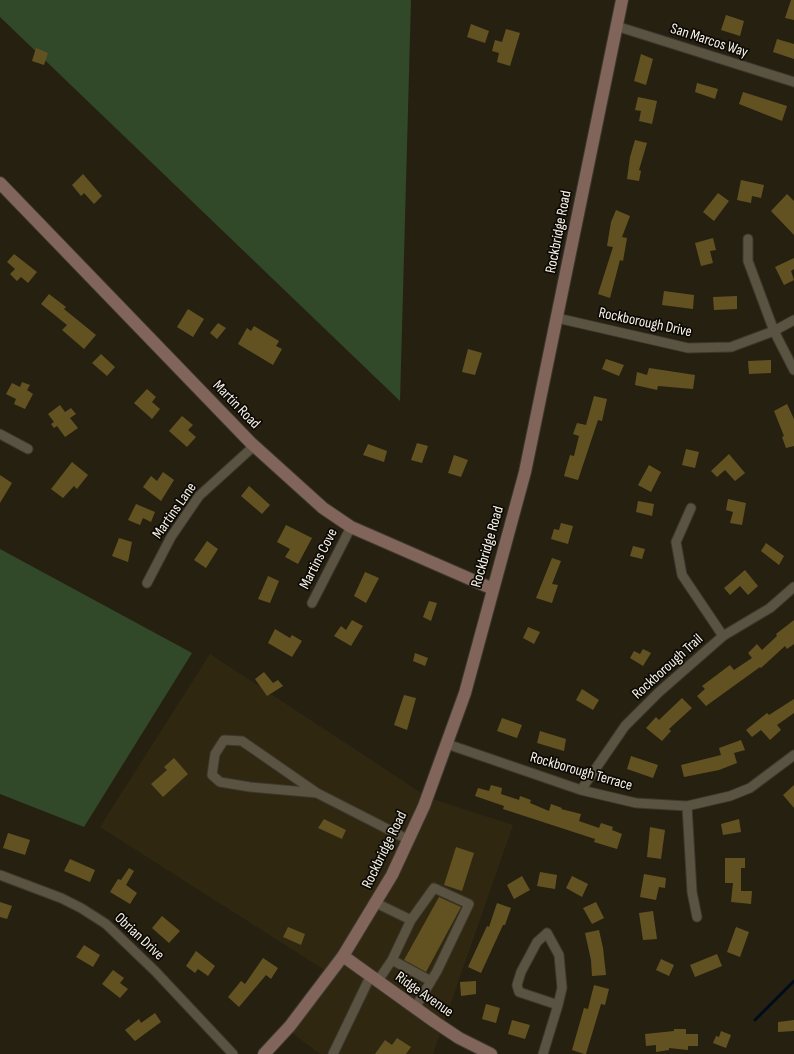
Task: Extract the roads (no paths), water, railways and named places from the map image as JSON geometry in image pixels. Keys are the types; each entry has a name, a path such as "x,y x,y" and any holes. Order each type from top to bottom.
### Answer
{"main road":[{"name":"Rockbridge Road","path":"264,1054 290,1026 343,956 376,903 409,840 447,744 465,693 525,472 622,0"},
{"name":"Martin Road","path":"0,183 254,446 323,508 351,527 493,589"},
{"name":"Ridge Avenue","path":"343,956 373,979 459,1038 490,1054"}],"street":[{"name":"San Marcos Way","path":"616,26 794,82"},
{"path":"748,239 748,261 774,331 794,370"},
{"name":"Rockborough Drive","path":"557,318 688,348 731,347 774,331 794,320"},
{"path":"0,434 28,449"},
{"name":"Martins Lane","path":"147,583 171,537 199,496 254,446"},
{"path":"692,508 676,542 682,575 723,636"},
{"name":"Martins Cove","path":"312,603 351,527"},
{"name":"Rockborough Trail","path":"581,790 625,726 659,692 723,636 770,608 794,587"},
{"path":"317,793 250,787 220,782 212,775 214,754 224,740 242,741 317,793 409,840"},
{"name":"Rockborough Terrace","path":"447,744 581,790 636,803 687,806 730,796 750,788 794,755"},
{"path":"687,806 692,892 696,917"},
{"name":"Obrian Drive","path":"0,875 61,898 81,908 106,924 156,971 233,1054"},
{"path":"333,1054 373,979 392,960 411,920 434,888 469,904 431,981 415,1008"},
{"path":"376,903 411,920"},
{"path":"543,1054 558,1005 562,988 559,955 547,933 537,942 520,972 517,985 519,992 558,1005"},
{"path":"392,960 431,981"}],"waterway":[{"path":"755,1020 794,981"}]}
